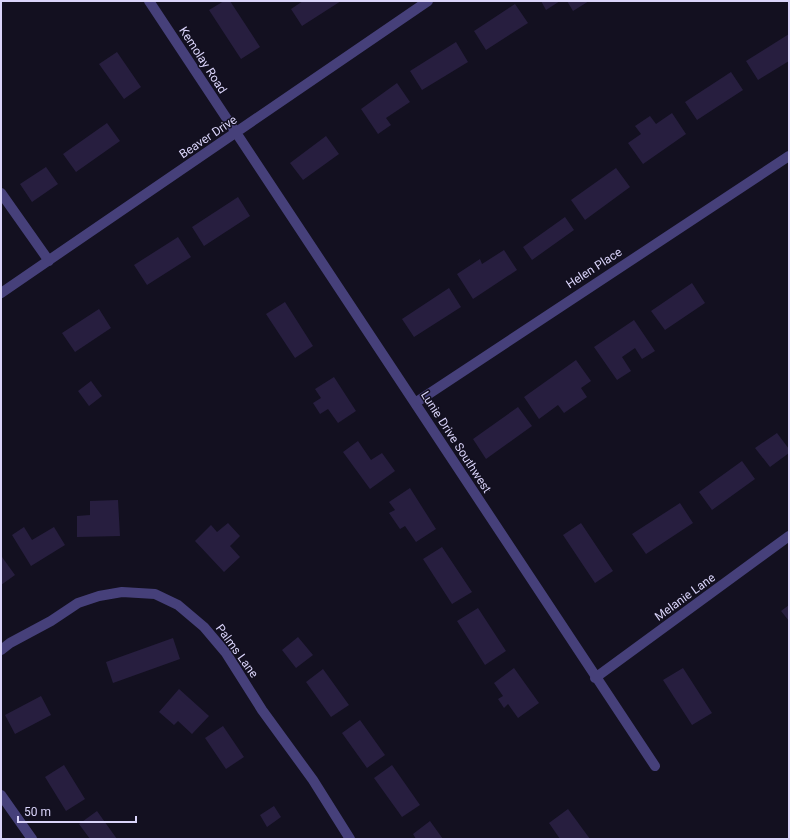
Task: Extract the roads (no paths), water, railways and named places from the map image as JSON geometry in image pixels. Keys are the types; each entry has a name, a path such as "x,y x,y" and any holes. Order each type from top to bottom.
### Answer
{"street":[{"name":"Kemolay Road","path":"149,1 236,133"},
{"name":"Beaver Drive","path":"1,293 428,1"},
{"name":"Lunie Drive Southwest","path":"236,133 595,678 655,766"},
{"name":"Helen Place","path":"415,403 789,156"},
{"path":"1,193 49,261"},
{"name":"Melanie Lane","path":"595,678 789,536"},
{"name":"Palms Lane","path":"1,650 10,642 51,621 78,603 99,596 122,592 155,594 178,605 204,627 226,653 262,710 312,780 350,839"},
{"path":"1,796 32,839"}]}
